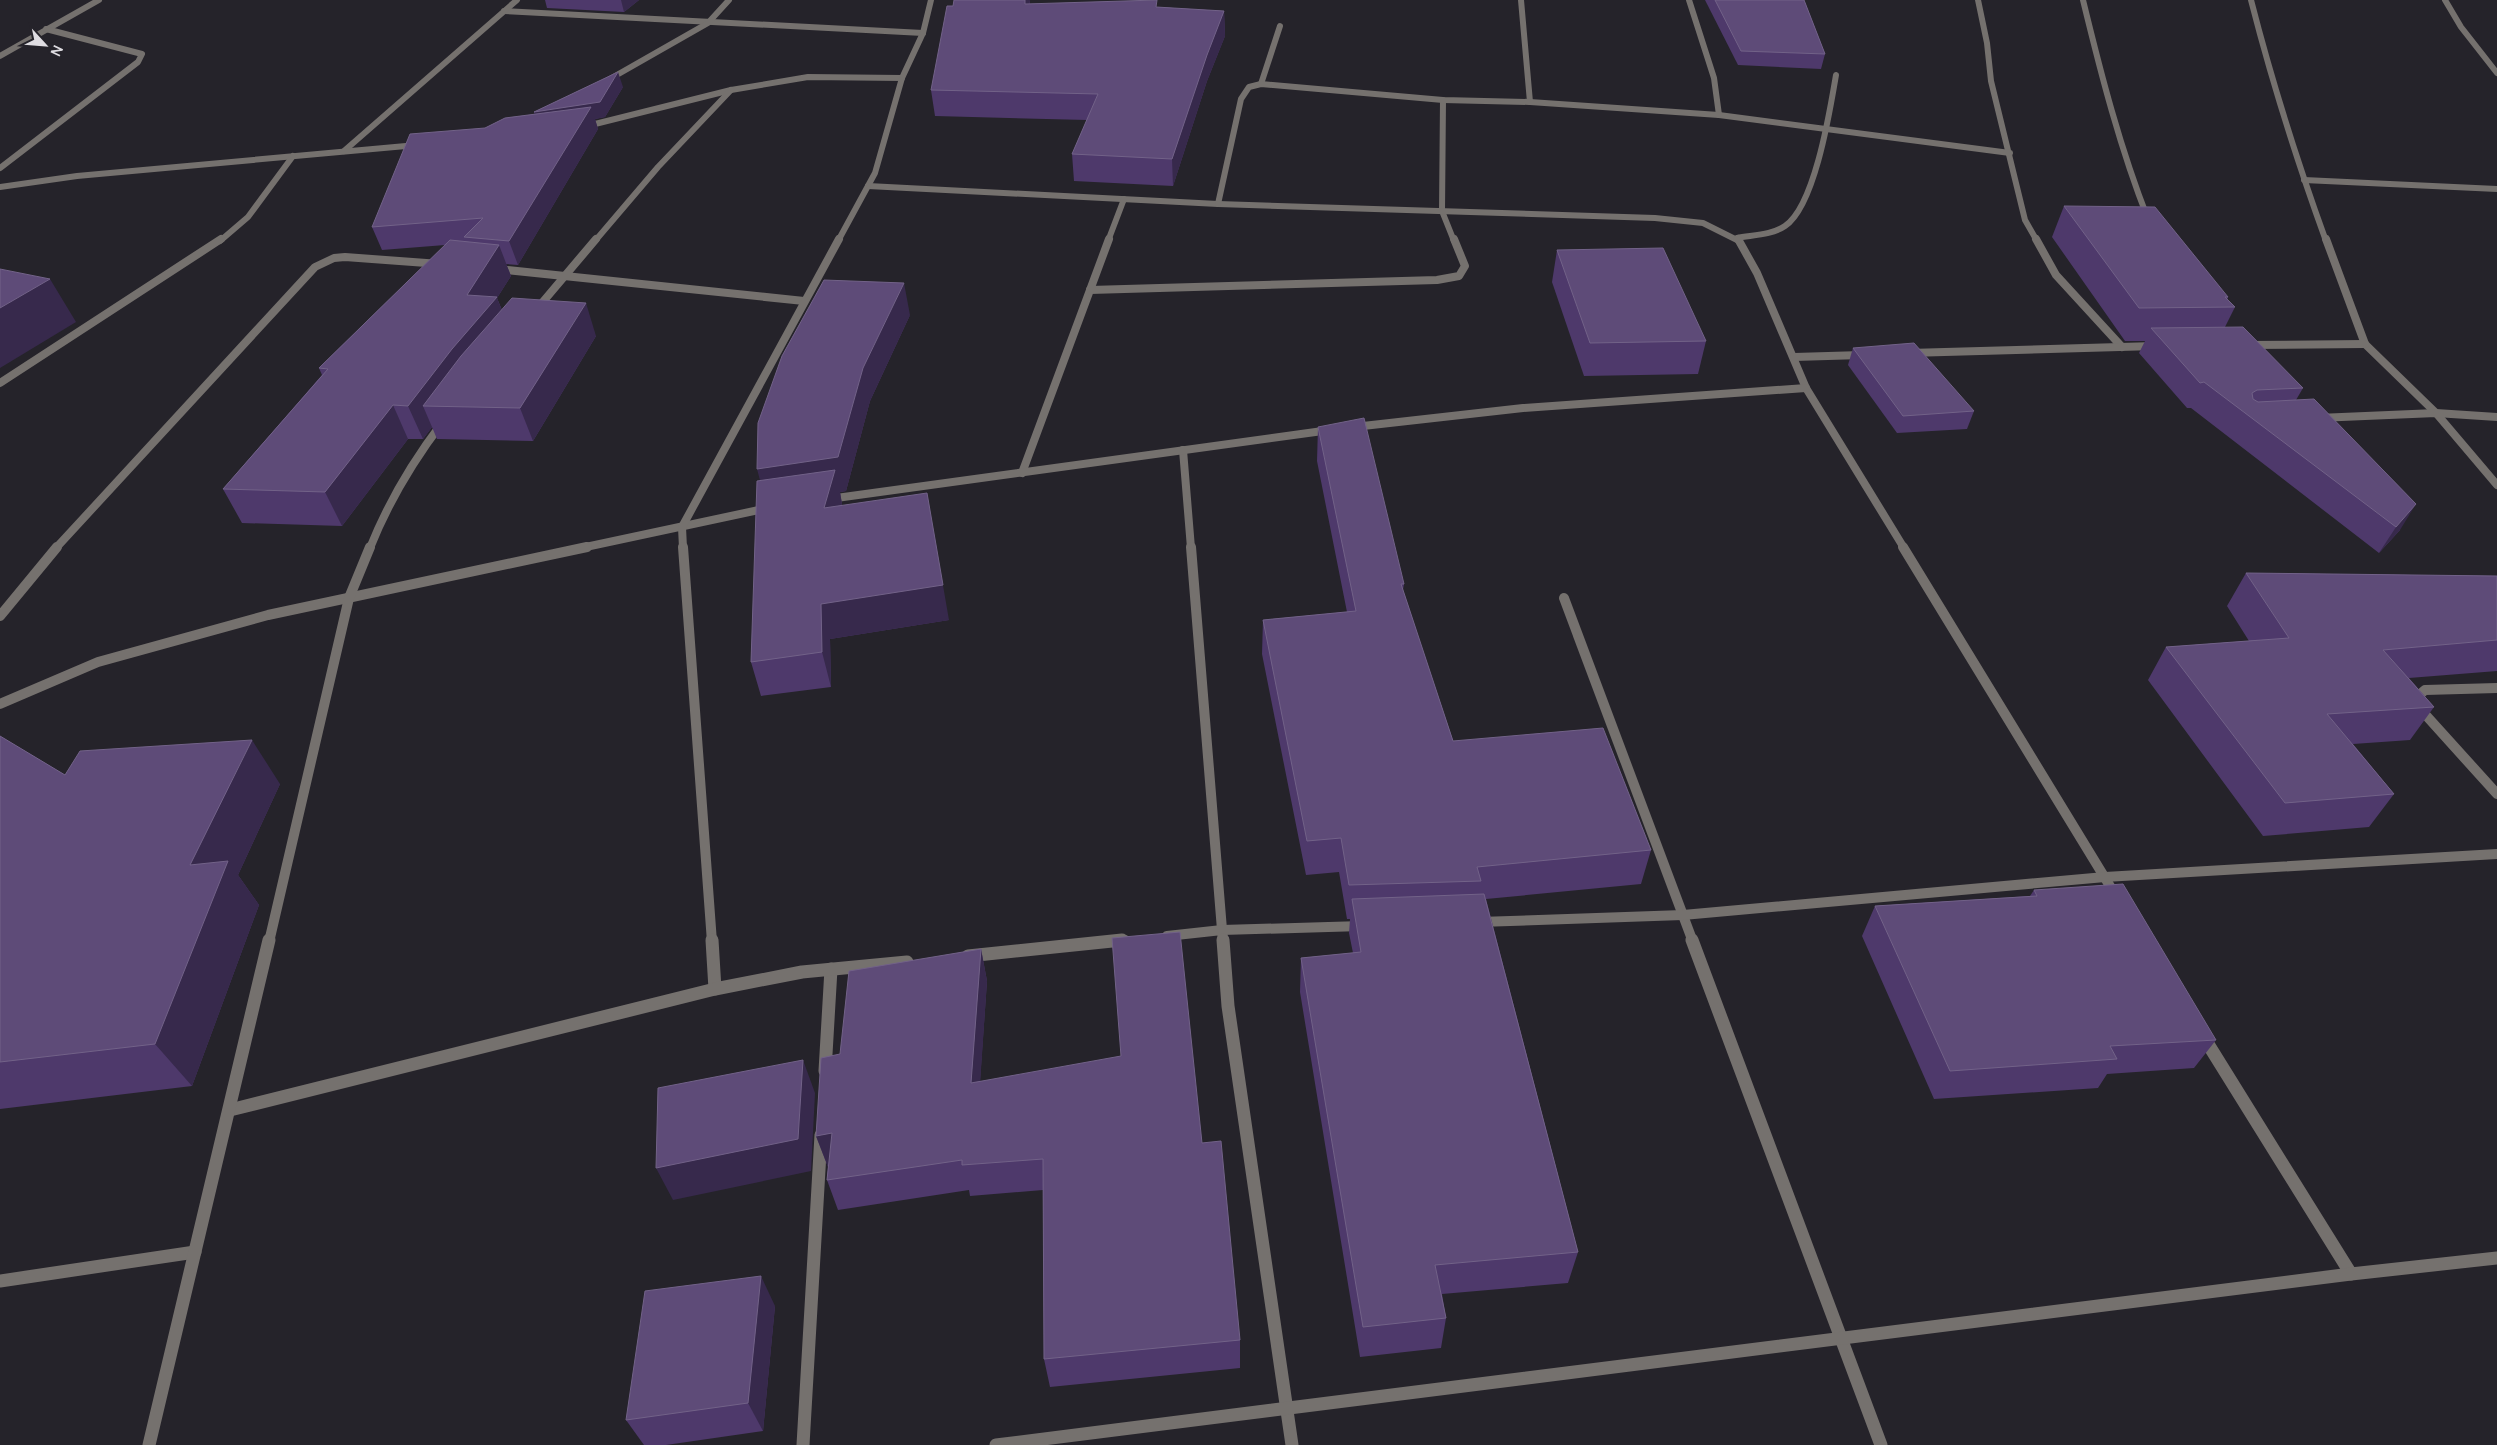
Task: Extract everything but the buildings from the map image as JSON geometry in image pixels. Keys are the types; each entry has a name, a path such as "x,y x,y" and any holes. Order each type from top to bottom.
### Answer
{"street":[{"path":"0,56 99,0"},
{"path":"344,151 517,0"},
{"path":"599,85 708,23 729,0"},
{"path":"714,989 682,527 875,173 902,78 923,34 931,0"},
{"path":"1520,0 1530,102"},
{"path":"1689,0 1714,78 1719,115"},
{"path":"1978,0 1987,43 1991,81 2025,220 2056,275 2122,346"},
{"path":"2083,0 2102,78 2135,186 2151,228"},
{"path":"2251,0 2273,85 2304,180 2365,344 2406,386 2436,413 2497,485"},
{"path":"2445,0 2461,27 2497,73"},
{"path":"504,11 923,34"},
{"path":"1261,84 1280,26"},
{"path":"0,168 138,62 142,54 137,51 46,29"},
{"path":"1737,238 1786,226 1796,216 1811,181 1827,130 1836,75"},
{"path":"573,128 596,125 731,90 808,77 902,78"},
{"path":"1218,204 1241,98 1249,87 1261,84 1443,100 1530,102 1719,115 2010,154"},
{"path":"528,318 658,167 731,90"},
{"path":"1090,290 1437,280 1459,276 1464,266 1442,211 1443,100"},
{"path":"0,187 77,176 429,144"},
{"path":"0,383 211,248 248,217 293,156"},
{"path":"2304,180 2497,189"},
{"path":"868,186 1218,204 1664,219 1703,223 1737,238 1758,273 1806,388 2120,902"},
{"path":"1022,473 1124,199"},
{"path":"0,616 43,562 315,267 334,258 345,257 450,265"},
{"path":"489,268 804,301"},
{"path":"2235,342 2243,345 2365,344"},
{"path":"1903,354 2168,346"},
{"path":"1794,357 1873,355"},
{"path":"1346,428 1413,418 1603,401 1806,388"},
{"path":"149,1445 230,1110 349,598 384,513 426,444 449,413"},
{"path":"2311,418 2436,413 2497,417"},
{"path":"824,500 1336,429"},
{"path":"1183,450 1228,1006 1292,1445"},
{"path":"0,704 98,662 268,615 775,507"},
{"path":"1564,598 1881,1445"},
{"path":"2497,688 2425,690 2418,696 2423,712 2497,794"},
{"path":"1467,922 1682,915 2105,877 2497,854"},
{"path":"1153,937 1222,930 1378,925"},
{"path":"958,957 1134,939"},
{"path":"230,1110 714,989 802,972 919,961"},
{"path":"824,1088 831,970"},
{"path":"2199,1029 2351,1274"},
{"path":"803,1445 822,1118"},
{"path":"0,1281 195,1252"},
{"path":"996,1445 2351,1274 2497,1258"}]}
